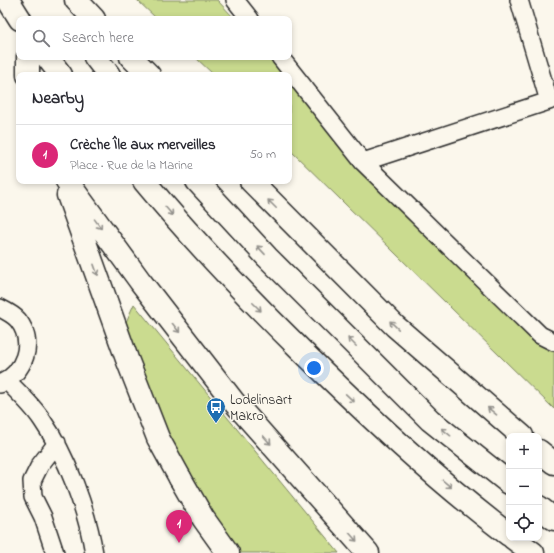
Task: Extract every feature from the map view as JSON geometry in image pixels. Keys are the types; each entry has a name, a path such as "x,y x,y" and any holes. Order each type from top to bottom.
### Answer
{"main road":[{"path":"8,0 18,16"},
{"path":"71,0 75,16"},
{"path":"76,0 91,16"},
{"path":"28,60 28,72"},
{"path":"49,60 59,72"},
{"path":"97,60 107,72"},
{"path":"134,60 146,72"},
{"path":"64,184 127,359 158,438 202,518 228,553"},
{"path":"69,184 135,274 233,402 368,553"},
{"path":"146,184 174,217 255,304 346,394 399,444 506,532"},
{"path":"200,184 267,257 430,420 506,481"},
{"path":"254,184 395,326 519,433"},
{"path":"109,307 111,284 121,274 135,274"},
{"path":"542,453 554,463"},
{"path":"542,509 554,519"},
{"path":"517,541 533,553"}],"lane":[{"path":"235,0 248,16"},
{"path":"363,162 549,101 519,0"},
{"path":"282,60 292,72"},
{"path":"292,72 363,162 540,335 554,342"},
{"path":"0,308 18,320 24,333 26,346 26,356 21,366 16,374 4,383 42,419 56,443 84,510 94,553"},
{"path":"55,553 43,517 33,497 32,481 40,465 56,443"}],"green space":[{"path":"137,0 217,0 232,16 154,16"},
{"path":"198,60 274,60 285,72 211,72"},
{"path":"292,79 554,346 554,409 292,152"},
{"path":"134,304 339,553 232,553 158,438 119,338"}],"place":[{"name":"Lodelinsart Makro","path":"216,424"},
{"name":"Crèche Île aux merveilles","path":"179,543"}]}
